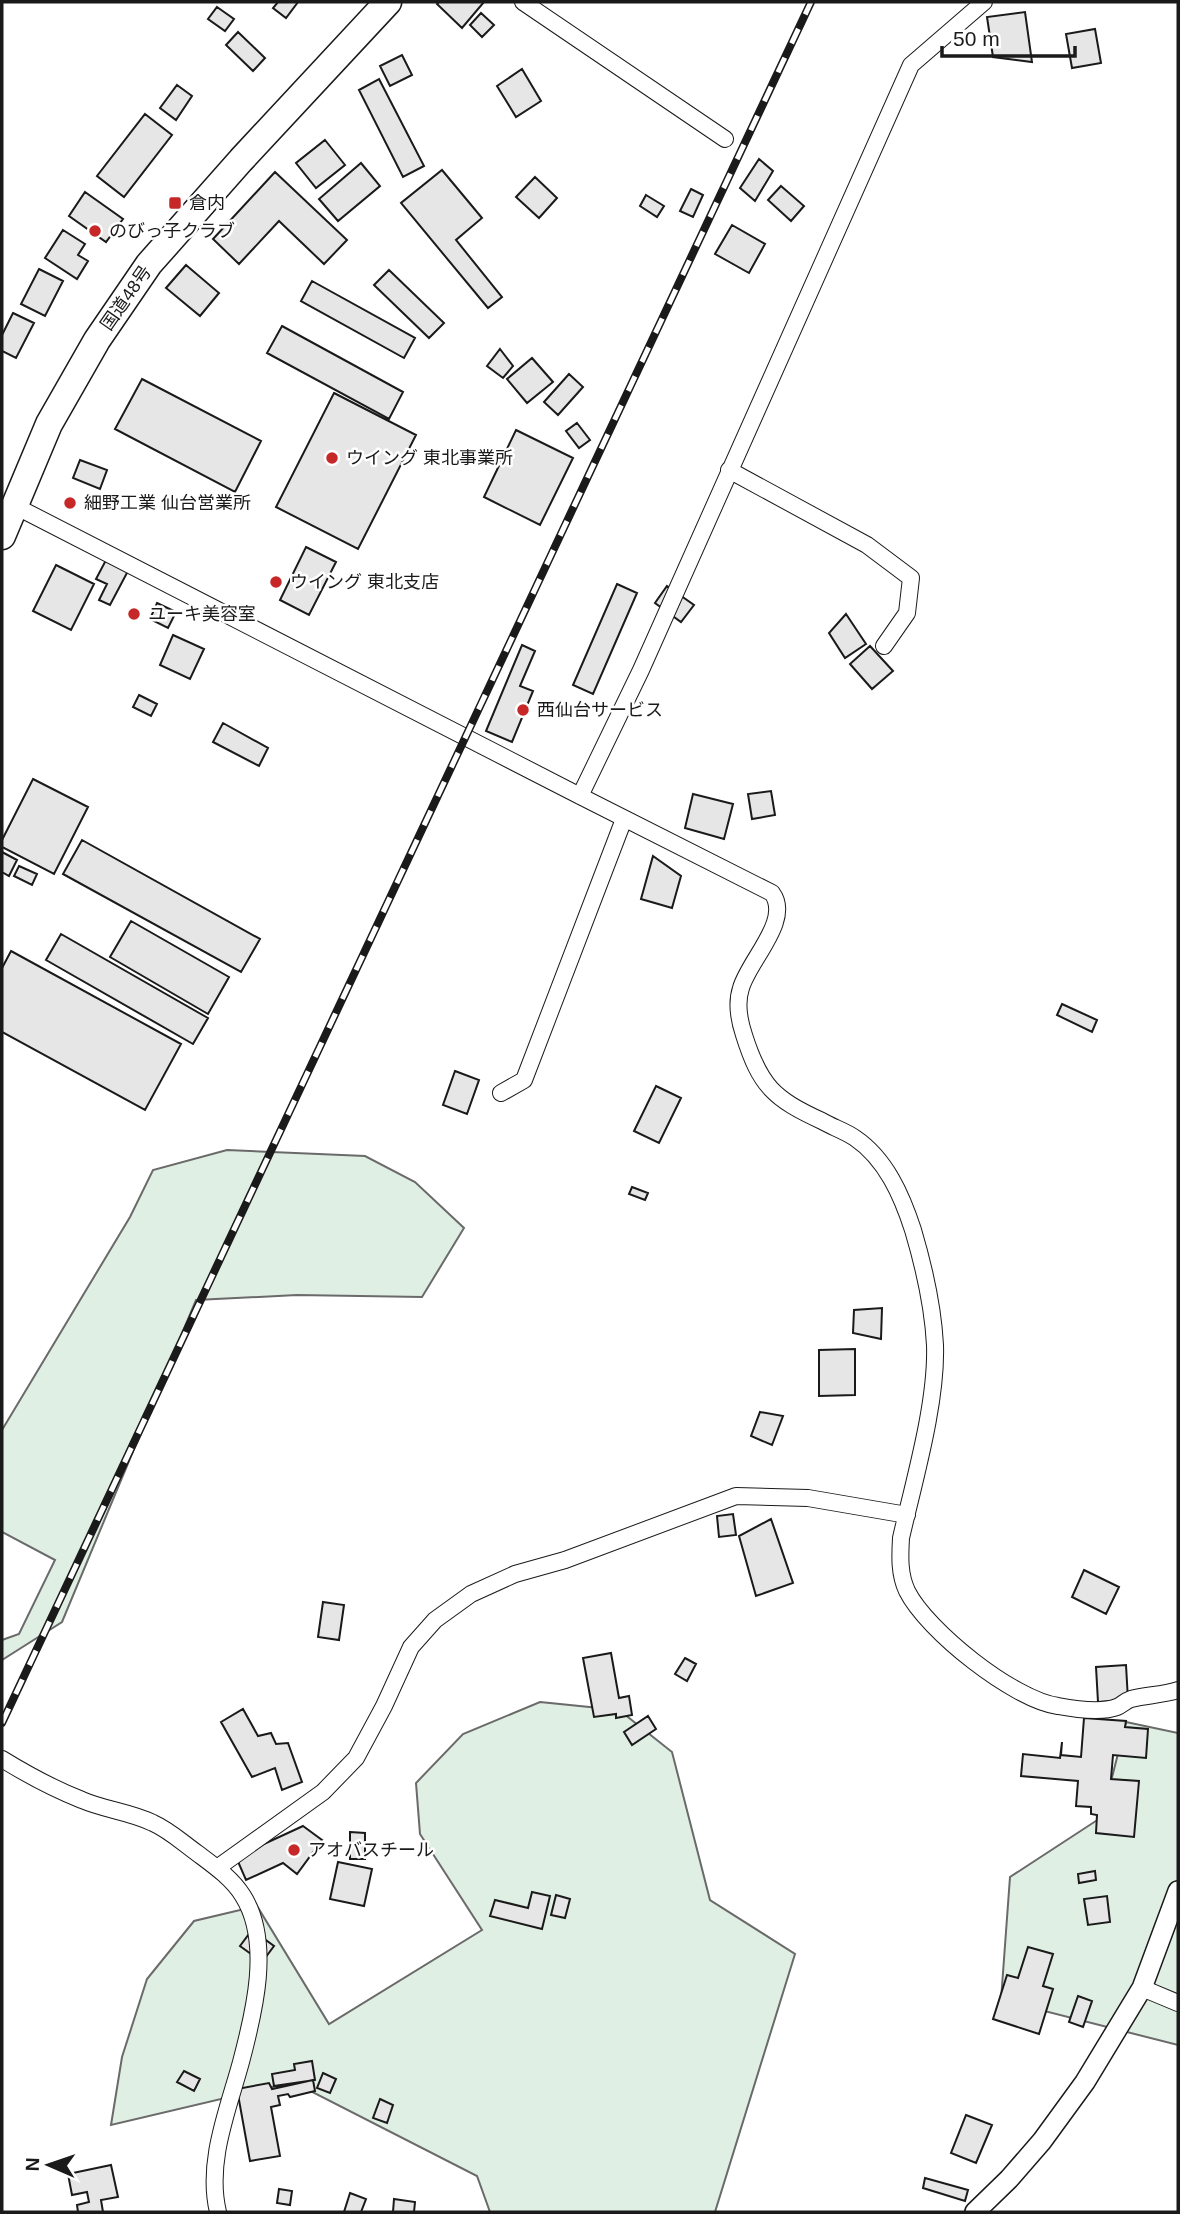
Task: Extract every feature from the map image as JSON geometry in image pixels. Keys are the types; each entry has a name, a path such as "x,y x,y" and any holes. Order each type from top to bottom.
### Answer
{"highway":[{"name":"国道48号","path":"2,536 13,505 60,403 97,340 149,264 241,160 388,2"}],"street":[{"path":"523,2 725,139"},
{"path":"580,796 635,682 911,65 984,2"},
{"path":"729,470 867,545 911,578 907,613 884,646"},
{"path":"13,505 624,819 767,889 778,900 779,912 774,925 740,989 738,1008 755,1062 774,1094 790,1106 853,1137 873,1154 895,1183 905,1206 925,1277 935,1348 930,1403 901,1538 900,1558 907,1590 937,1629 995,1677 1041,1702 1056,1706 1116,1708 1128,1700 1178,1690"},
{"path":"501,1093 524,1080 624,819"},
{"path":"217,1868 323,1792 356,1758 411,1647 435,1620 471,1594 515,1574 565,1560 736,1496 808,1498 906,1515"},
{"path":"2,1759 34,1778 83,1801 153,1823 217,1868 238,1888 251,1909 257,1940 254,2017 215,2165 214,2185 218,2212"},
{"path":"975,2212 1042,2141 1085,2082 1143,1988 1178,1891"},
{"path":"1143,1988 1178,2003"}],"green space":[{"path":"227,1150 365,1156 415,1182 464,1228 422,1297 297,1295 196,1300 62,1622 2,1660 2,1640 19,1634 55,1560 2,1532 2,1430 130,1217 153,1170"},
{"path":"540,1702 619,1710 672,1752 710,1900 795,1954 715,2212 490,2212 477,2176 293,2082 111,2125 122,2057 147,1979 194,1921 257,1906 329,2024 482,1930 420,1834 416,1783 463,1734"},
{"path":"1126,1722 1178,1733 1178,2045 1001,2000 1010,1877 1102,1817"}],"building":[{"path":"278,2 298,2 286,18 273,8"},
{"path":"484,2 462,28 437,4"},
{"path":"217,7 234,19 225,31 208,19"},
{"path":"1025,12 1032,62 993,57 987,17"},
{"path":"481,13 494,25 482,37 470,25"},
{"path":"1095,29 1101,63 1072,68 1066,34"},
{"path":"238,32 265,58 253,71 226,45"},
{"path":"402,55 412,75 390,86 380,66"},
{"path":"522,69 541,101 516,117 497,86"},
{"path":"379,79 424,166 403,177 359,90"},
{"path":"177,85 192,96 176,120 160,108"},
{"path":"145,114 172,135 124,197 97,176"},
{"path":"325,140 345,165 316,188 296,163"},
{"path":"759,159 773,171 755,201 740,188"},
{"path":"361,163 380,186 338,221 319,199"},
{"path":"442,170 482,218 456,240 502,297 488,308 401,203"},
{"path":"275,172 347,240 324,264 279,221 239,264 213,239"},
{"path":"535,177 557,198 539,218 516,197"},
{"path":"781,186 804,206 791,221 768,200"},
{"path":"691,189 703,195 693,217 680,211"},
{"path":"85,192 123,219 106,242 69,216"},
{"path":"646,195 664,206 657,217 640,206"},
{"path":"732,225 765,244 749,273 715,254"},
{"path":"63,230 85,244 78,255 88,261 77,279 45,258"},
{"path":"186,265 219,293 200,316 166,288"},
{"path":"39,269 63,281 45,316 21,304"},
{"path":"389,270 444,323 429,338 374,285"},
{"path":"312,281 415,338 404,358 301,301"},
{"path":"13,313 34,323 16,358 2,351 2,335"},
{"path":"282,326 403,392 389,419 267,353"},
{"path":"500,349 513,366 503,378 487,366"},
{"path":"532,358 553,382 527,403 507,379"},
{"path":"569,374 583,387 558,415 544,402"},
{"path":"142,379 261,441 235,492 115,429"},
{"path":"334,393 416,435 358,549 276,507"},
{"path":"577,423 590,440 579,448 566,431"},
{"path":"516,430 573,458 540,525 484,497"},
{"path":"80,460 107,470 100,489 73,478"},
{"path":"306,547 336,562 309,615 280,600"},
{"path":"106,560 128,571 110,605 99,600 107,584 96,579"},
{"path":"56,565 94,584 71,630 33,611"},
{"path":"617,584 637,593 593,694 573,685"},
{"path":"667,586 694,605 681,622 655,603"},
{"path":"157,603 176,612 168,628 150,619"},
{"path":"846,614 866,644 845,658 829,633"},
{"path":"173,635 204,649 190,679 160,665"},
{"path":"522,645 535,651 520,686 533,691 512,742 486,731"},
{"path":"870,646 893,671 872,689 850,664"},
{"path":"139,695 157,704 151,716 133,707"},
{"path":"223,723 268,748 259,766 213,742"},
{"path":"33,779 88,807 54,874 2,847 2,840"},
{"path":"771,791 775,815 752,819 748,794"},
{"path":"693,794 733,804 724,839 685,828"},
{"path":"82,840 260,939 241,972 63,874"},
{"path":"2,852 17,860 9,876 2,872"},
{"path":"653,856 681,876 672,908 641,899"},
{"path":"19,866 37,874 32,885 14,876"},
{"path":"131,921 229,977 208,1014 110,957"},
{"path":"61,934 208,1018 193,1044 46,960"},
{"path":"11,951 181,1044 145,1110 2,1032 2,968"},
{"path":"1062,1004 1097,1020 1092,1032 1057,1015"},
{"path":"455,1071 479,1080 467,1114 443,1105"},
{"path":"656,1086 681,1098 659,1143 634,1131"},
{"path":"632,1187 648,1193 645,1200 629,1194"},
{"path":"882,1308 881,1339 853,1333 854,1310"},
{"path":"855,1349 855,1395 819,1396 819,1350"},
{"path":"760,1412 783,1416 772,1445 751,1436"},
{"path":"733,1514 736,1535 719,1537 717,1516"},
{"path":"771,1519 793,1583 756,1596 739,1536"},
{"path":"1084,1570 1119,1587 1106,1614 1072,1597"},
{"path":"323,1602 344,1605 339,1640 318,1637"},
{"path":"611,1653 619,1698 629,1696 632,1715 616,1718 616,1714 594,1717 583,1658"},
{"path":"685,1658 696,1664 687,1681 675,1674"},
{"path":"1126,1665 1128,1700 1098,1702 1096,1667"},
{"path":"243,1709 258,1736 271,1733 276,1744 288,1743 302,1782 282,1790 275,1768 252,1777 221,1722"},
{"path":"648,1716 656,1729 632,1745 624,1732"},
{"path":"1084,1718 1126,1721 1125,1727 1148,1729 1146,1758 1113,1755 1111,1779 1139,1781 1134,1837 1096,1833 1097,1815 1091,1814 1091,1807 1076,1806 1078,1781 1021,1776 1023,1754 1060,1758 1062,1742 1061,1755 1081,1757"},
{"path":"303,1826 322,1840 297,1874 283,1863 246,1880 236,1857"},
{"path":"350,1832 365,1833 365,1859 350,1859"},
{"path":"338,1862 372,1869 364,1906 330,1899"},
{"path":"1095,1871 1096,1880 1079,1883 1078,1874"},
{"path":"532,1892 550,1896 542,1929 490,1916 495,1900 528,1908"},
{"path":"556,1895 570,1899 565,1918 551,1915"},
{"path":"1107,1896 1110,1922 1088,1925 1084,1899"},
{"path":"252,1930 274,1946 262,1962 240,1946"},
{"path":"1028,1947 1053,1954 1043,1986 1053,1989 1039,2034 993,2019 1007,1975 1018,1978"},
{"path":"1078,1996 1092,2001 1083,2027 1069,2022"},
{"path":"312,2061 315,2080 274,2086 272,2074 295,2070 294,2064"},
{"path":"184,2071 200,2079 194,2091 177,2082"},
{"path":"323,2073 336,2079 330,2093 317,2088"},
{"path":"313,2080 315,2091 290,2097 288,2094 278,2096 280,2105 271,2107 280,2156 250,2161 237,2089 269,2083 272,2089"},
{"path":"380,2099 393,2105 387,2123 373,2118"},
{"path":"966,2115 992,2125 976,2163 951,2153"},
{"path":"111,2165 118,2197 101,2200 103,2212 78,2212 77,2205 89,2202 87,2192 72,2195 68,2174"},
{"path":"925,2178 968,2190 965,2201 923,2188"},
{"path":"279,2189 292,2191 290,2205 277,2203"},
{"path":"350,2193 366,2199 361,2212 344,2212"},
{"path":"394,2199 415,2202 414,2212 393,2212"}],"railway":[{"path":"2,1723 811,2"}],"place":[{"name":"倉内","path":"175,203"},
{"name":"のびっ子クラブ","path":"95,231"},
{"name":"ウイング 東北事業所","path":"332,458"},
{"name":"細野工業 仙台営業所","path":"70,503"},
{"name":"ウイング 東北支店","path":"276,582"},
{"name":"ユーキ美容室","path":"134,614"},
{"name":"西仙台サービス","path":"523,710"},
{"name":"アオバスチール","path":"294,1850"}]}
